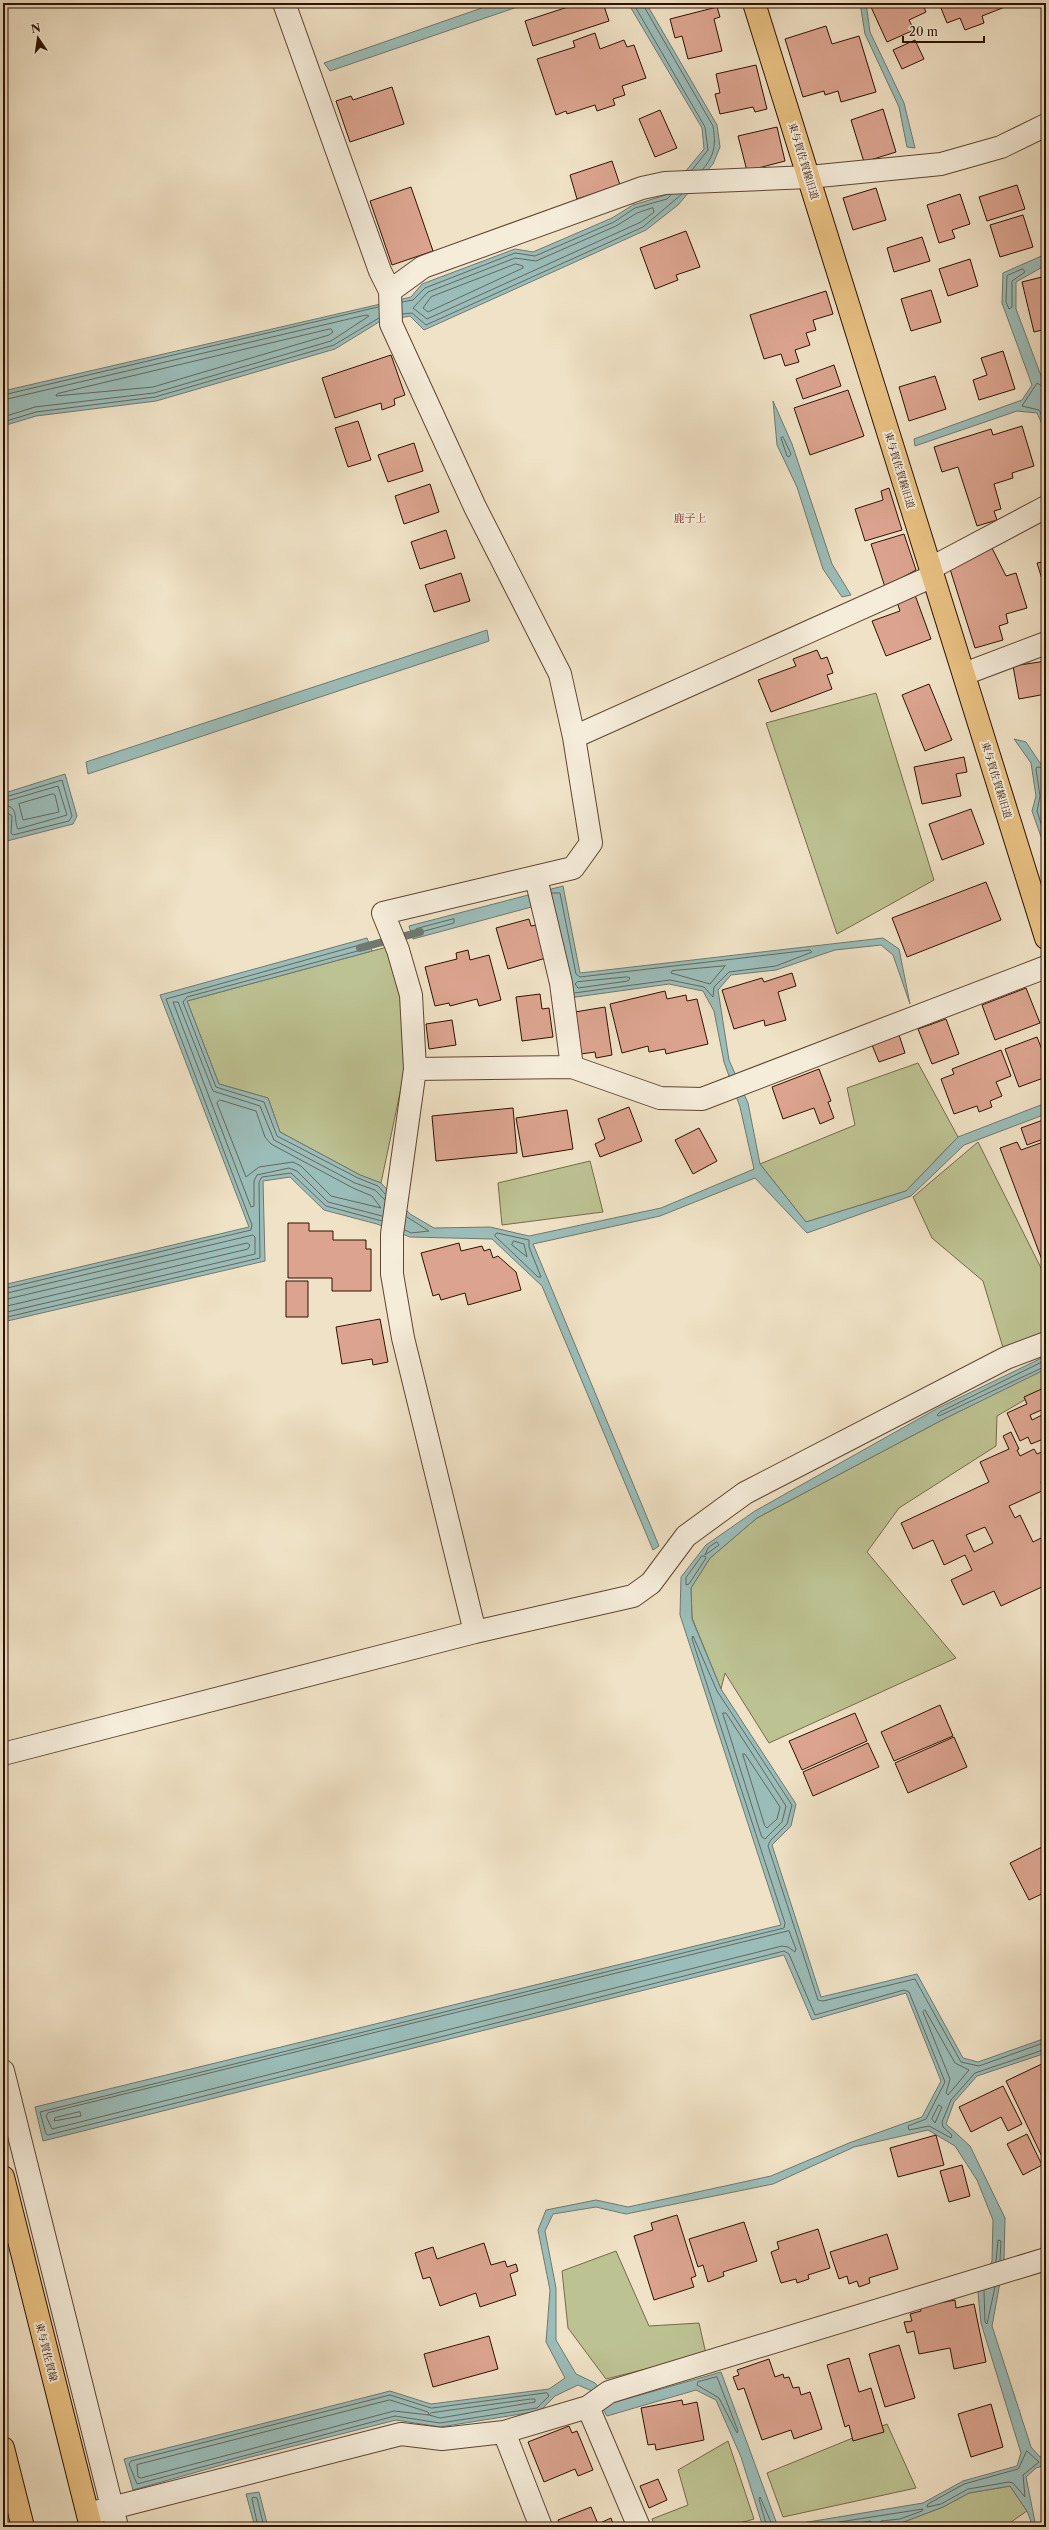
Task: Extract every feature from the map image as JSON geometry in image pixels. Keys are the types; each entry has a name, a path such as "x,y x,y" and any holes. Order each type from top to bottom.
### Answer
{"main road":[{"name":"東与賀佐賀線旧道","path":"754,3 1046,938"},
{"name":"東与賀佐賀線","path":"3,2177 89,2520"},
{"path":"3,2448 23,2527"}],"street":[{"path":"284,3 380,271 390,291 392,324 475,507 560,674 574,737 591,843 573,868 539,891 383,913 398,950 411,996 416,1069 392,1234 392,1274 403,1338 475,1632"},
{"path":"390,291 423,267 642,188 665,183 809,177 941,164 1001,147 1046,125"},
{"path":"574,737 932,572 1046,507"},
{"path":"964,674 1046,643"},
{"path":"539,891 561,983 572,1068"},
{"path":"416,1069 572,1068 660,1098 702,1099 1046,967"},
{"path":"3,1754 475,1632 633,1596 651,1584 686,1536 745,1493 1006,1358 1046,1343"},
{"path":"3,2071 114,2517"},
{"path":"89,2520 114,2517 401,2434 442,2439 504,2432 597,2400 1046,2259"},
{"path":"597,2400 640,2527"},
{"path":"504,2432 541,2527"}],"green space":[{"path":"876,693 934,880 837,934 766,723"},
{"path":"387,947 403,996 406,1064 381,1183 360,1175 280,1132 268,1098 219,1084 187,1001"},
{"path":"918,1063 958,1137 906,1191 806,1222 760,1164 855,1125 847,1088"},
{"path":"978,1142 1046,1278 1046,1334 1004,1351 983,1281 932,1238 913,1197"},
{"path":"590,1161 603,1212 502,1225 498,1183"},
{"path":"1045,1369 1045,1388 997,1416 996,1446 899,1508 867,1552 956,1658 769,1743 725,1673 721,1689 692,1618 691,1588 710,1558 757,1518 942,1420"},
{"path":"616,2251 649,2326 699,2323 706,2354 606,2379 568,2328 562,2271"},
{"path":"887,2424 916,2488 783,2517 767,2473"},
{"path":"728,2441 754,2519 726,2527 655,2527 652,2519 688,2505 678,2470"},
{"path":"1010,2486 1027,2511 1004,2527 905,2527 901,2523 943,2507 969,2493"}],"water":[{"path":"496,3 529,3 330,71 324,63"},
{"path":"628,3 646,3 717,125 720,147 713,164 678,205 646,230 424,330 410,316 379,322 335,349 156,401 36,416 3,426 3,391 411,297 422,284 515,249 533,252 612,218 633,205 666,195 704,149 702,128"},
{"path":"860,3 866,3 870,32 904,103 915,148 907,147 899,107 865,34"},
{"path":"1046,254 1046,265 1016,282 1016,309 1046,389 1046,433 1037,413 1017,411 915,446 914,439 1022,400 1032,385 1002,303 1003,273"},
{"path":"773,401 792,444 832,564 851,595 842,597 823,569 797,487 777,445"},
{"path":"487,630 489,641 88,774 86,762"},
{"path":"1014,739 1026,742 1040,763 1046,764 1046,851 1032,811 1036,796 1031,763"},
{"path":"65,774 77,816 73,824 3,842 3,833 7,832 8,817 3,812 3,790 8,792"},
{"path":"563,886 580,973 883,938 899,949 910,1004 893,955 881,945 835,950 776,970 731,975 718,990 729,1060 748,1103 760,1164 806,1222 906,1191 958,1137 1046,1103 1046,1114 964,1145 911,1196 807,1233 755,1178 660,1216 533,1244 659,1546 653,1550 542,1286 492,1239 410,1237 377,1224 324,1210 290,1177 263,1181 265,1261 3,1322 3,1285 249,1227 160,995 367,938 372,951 187,1001 219,1084 268,1098 280,1132 360,1175 381,1183 410,1214 434,1228 490,1227 529,1236 661,1208 754,1169 740,1107 724,1062 714,1011 703,991 669,984 569,998 550,902 413,939 409,926"},
{"path":"1046,1356 1046,1369 942,1420 757,1518 710,1558 691,1588 692,1619 721,1689 796,1804 791,1826 772,1845 821,1997 917,1974 963,2058 978,2062 1046,2038 1046,2053 977,2076 954,2102 946,2124 970,2146 1005,2218 1004,2260 992,2326 1031,2447 1040,2457 1046,2455 1046,2465 1036,2468 1026,2477 1036,2527 1033,2527 1027,2511 1010,2486 969,2493 943,2507 901,2523 861,2527 778,2527 763,2527 741,2457 716,2400 696,2390 607,2416 592,2391 578,2385 555,2396 540,2411 440,2427 396,2420 243,2459 133,2490 124,2459 390,2391 431,2404 549,2389 565,2378 546,2342 550,2290 538,2230 546,2210 596,2200 628,2207 771,2176 849,2143 922,2117 941,2081 906,1993 812,2020 784,1955 43,2141 35,2107 781,1925 680,1615 681,1577 706,1545 755,1511 938,1408","holes":["928,2130 955,2146 977,2180 993,2220 992,2261 978,2293 981,2323 1021,2453 1017,2466 963,2481 923,2503 778,2527 721,2372 612,2403 595,2383 576,2374 556,2340 556,2288 545,2231 553,2214 596,2207 626,2214 773,2184 854,2147"]},
{"path":"259,2492 268,2527 255,2527 246,2494"}],"building":[{"path":"580,3 603,3 609,21 533,46 525,21"},
{"path":"880,3 922,3 926,12 909,20 914,30 887,42 871,7"},
{"path":"939,3 1015,3 982,16 984,23 965,30 960,18 947,23"},
{"path":"717,7 720,17 714,19 722,51 688,59 682,36 675,38 670,19"},
{"path":"826,26 832,44 859,36 876,92 841,102 838,91 825,95 824,91 803,97 785,39"},
{"path":"595,33 600,49 624,40 627,47 634,45 646,78 622,86 625,95 613,99 615,105 597,111 595,105 567,114 566,111 556,115 537,59 575,47 573,41"},
{"path":"915,40 924,59 902,69 893,50"},
{"path":"756,65 767,109 755,112 753,107 720,114 715,94 720,93 716,74"},
{"path":"392,87 404,124 350,142 336,101 351,96 353,100"},
{"path":"883,109 896,152 864,162 851,120"},
{"path":"660,110 677,148 655,157 639,119"},
{"path":"777,127 785,161 747,171 738,136"},
{"path":"612,161 620,185 577,199 570,175"},
{"path":"1017,185 1025,209 987,221 979,197"},
{"path":"411,187 433,251 392,265 370,201"},
{"path":"876,188 886,220 853,230 843,198"},
{"path":"960,194 970,224 952,230 955,238 939,243 927,205"},
{"path":"1023,215 1033,247 1000,257 990,225"},
{"path":"686,231 700,267 676,275 678,280 655,289 640,248"},
{"path":"922,237 930,261 894,272 887,248"},
{"path":"970,259 978,286 948,296 939,269"},
{"path":"1046,276 1046,329 1034,332 1022,282"},
{"path":"931,290 941,322 911,331 901,299"},
{"path":"826,291 833,314 813,320 816,330 806,333 810,345 795,350 799,362 785,366 781,354 764,359 750,315"},
{"path":"1003,351 1015,389 979,400 973,380 987,375 981,358"},
{"path":"391,355 405,395 394,399 395,405 382,410 381,403 335,418 322,378"},
{"path":"834,365 841,386 803,399 796,379"},
{"path":"935,376 946,409 909,421 899,387"},
{"path":"848,390 864,436 810,455 794,408"},
{"path":"358,421 371,460 348,467 335,428"},
{"path":"1022,426 1034,466 1012,473 1013,478 994,484 1001,509 994,511 997,520 977,526 958,467 942,472 934,447 991,429 993,435"},
{"path":"414,443 423,471 388,482 378,455"},
{"path":"430,484 439,512 404,524 395,496"},
{"path":"889,488 902,530 865,541 855,509 883,500 881,491"},
{"path":"446,530 455,558 420,569 411,542"},
{"path":"904,534 916,570 885,587 871,544"},
{"path":"992,548 1006,576 1016,573 1027,608 1006,614 1008,623 999,626 1003,640 975,648 950,569"},
{"path":"1046,561 1046,592 1037,563"},
{"path":"461,573 470,601 434,612 425,585"},
{"path":"915,595 931,639 886,656 872,621 900,611 897,602"},
{"path":"817,650 821,659 827,657 833,673 827,675 832,689 771,712 758,680 796,666 793,659"},
{"path":"1046,661 1046,694 1019,699 1013,666"},
{"path":"929,684 952,740 925,751 902,695"},
{"path":"964,757 967,772 956,774 961,796 922,804 914,767"},
{"path":"971,809 984,844 942,860 929,824"},
{"path":"986,882 1001,920 907,957 892,918"},
{"path":"529,919 531,926 536,925 546,958 508,969 496,928"},
{"path":"468,950 470,960 489,955 501,1000 479,1006 477,999 450,1006 449,1003 435,1006 425,967 457,959 456,953"},
{"path":"792,973 796,986 778,992 786,1020 765,1026 764,1020 734,1029 722,990 762,978 764,982"},
{"path":"1026,988 1040,1023 995,1040 982,1005"},
{"path":"665,991 667,999 686,995 687,1001 697,999 708,1044 666,1054 665,1049 649,1052 648,1046 622,1053 610,1004"},
{"path":"540,994 542,1009 549,1008 553,1037 522,1041 516,997"},
{"path":"605,1007 612,1055 596,1058 595,1052 581,1054 575,1012"},
{"path":"946,1019 959,1054 932,1064 918,1029"},
{"path":"452,1020 456,1045 429,1049 426,1024"},
{"path":"899,1035 905,1053 879,1062 872,1045"},
{"path":"1037,1037 1046,1060 1046,1077 1019,1087 1005,1049"},
{"path":"1001,1050 1011,1076 996,1082 1002,1096 990,1101 992,1107 979,1112 977,1106 954,1114 941,1079 954,1074 952,1069"},
{"path":"819,1069 831,1101 828,1102 834,1118 820,1124 814,1108 783,1119 772,1087"},
{"path":"629,1107 642,1141 600,1157 595,1144 605,1139 598,1119"},
{"path":"513,1108 517,1153 436,1161 432,1116"},
{"path":"567,1110 573,1149 523,1157 516,1118"},
{"path":"1046,1119 1046,1138 1027,1145 1021,1128"},
{"path":"699,1128 717,1161 693,1174 675,1140"},
{"path":"1046,1141 1045,1268 1000,1148 1017,1142 1021,1150"},
{"path":"288,1223 309,1223 309,1231 333,1231 333,1240 366,1240 366,1249 371,1249 371,1291 332,1291 332,1278 288,1278"},
{"path":"459,1243 461,1251 482,1246 484,1251 490,1249 493,1258 498,1256 516,1272 521,1290 468,1305 465,1293 441,1300 439,1294 433,1296 421,1253"},
{"path":"286,1281 308,1281 308,1317 286,1317"},
{"path":"380,1319 388,1362 373,1365 372,1359 342,1364 336,1327"},
{"path":"1046,1387 1046,1408 1030,1415 1032,1420 1046,1413 1046,1438 1031,1444 1028,1437 1020,1441 1007,1413 1027,1404 1024,1397"},
{"path":"1011,1432 1019,1449 1017,1450 1020,1456 1034,1449 1037,1454 1046,1450 1046,1479 1041,1482 1044,1490 1009,1506 1015,1518 1020,1515 1033,1542 1043,1537 1046,1544 1046,1565 1044,1566 1046,1585 1001,1606 994,1591 963,1605 951,1580 972,1570 965,1555 944,1565 933,1540 913,1549 901,1523 989,1482 980,1462 1009,1449 1003,1436","holes":["985,1527 993,1543 974,1552 966,1535"]},
{"path":"940,1705 953,1736 894,1761 881,1732"},
{"path":"855,1713 867,1741 802,1770 789,1741"},
{"path":"954,1737 967,1767 908,1793 895,1763"},
{"path":"868,1743 879,1767 813,1796 803,1772"},
{"path":"1046,1845 1046,1892 1029,1900 1010,1863"},
{"path":"1046,2062 1046,2165 1006,2081"},
{"path":"1003,2086 1022,2124 1008,2131 1001,2117 971,2132 959,2107"},
{"path":"1027,2134 1042,2165 1023,2175 1007,2144"},
{"path":"936,2135 944,2165 898,2177 890,2148"},
{"path":"962,2165 970,2196 949,2202 940,2171"},
{"path":"677,2215 696,2276 691,2278 694,2287 654,2300 634,2236 653,2230 651,2223"},
{"path":"744,2222 757,2261 723,2272 724,2276 708,2282 703,2265 698,2267 689,2239"},
{"path":"818,2229 830,2268 808,2275 809,2279 797,2283 796,2279 781,2283 771,2252 779,2249 777,2242"},
{"path":"887,2234 898,2269 869,2278 870,2283 859,2287 857,2281 849,2284 847,2276 839,2279 830,2252"},
{"path":"484,2243 491,2265 505,2261 507,2267 516,2264 518,2271 510,2274 516,2295 480,2307 476,2293 440,2306 430,2277 423,2279 415,2253 433,2247 437,2259"},
{"path":"955,2300 956,2308 974,2304 986,2362 954,2369 950,2348 919,2354 914,2331 907,2333 904,2322 912,2321 910,2314 921,2311 920,2307"},
{"path":"489,2336 498,2369 433,2387 424,2354"},
{"path":"899,2345 915,2398 885,2407 869,2354"},
{"path":"849,2358 859,2392 871,2388 884,2432 853,2441 849,2425 845,2427 827,2365"},
{"path":"769,2359 775,2377 783,2374 784,2378 789,2377 793,2388 799,2387 801,2395 810,2392 822,2429 794,2439 791,2430 762,2440 744,2388 738,2390 733,2377 739,2375 737,2370"},
{"path":"682,2400 683,2405 697,2402 704,2440 656,2450 655,2444 648,2445 641,2408"},
{"path":"991,2404 1003,2447 971,2457 958,2414"},
{"path":"569,2426 572,2433 577,2431 593,2470 578,2476 575,2469 544,2482 528,2442"},
{"path":"658,2479 667,2500 649,2508 640,2486"},
{"path":"591,2507 598,2524 611,2518 614,2527 561,2527 558,2520"}],"waterway":[{"path":"360,948 420,932"}],"district":[{"name":"鹿子上","path":"690,518"}]}
